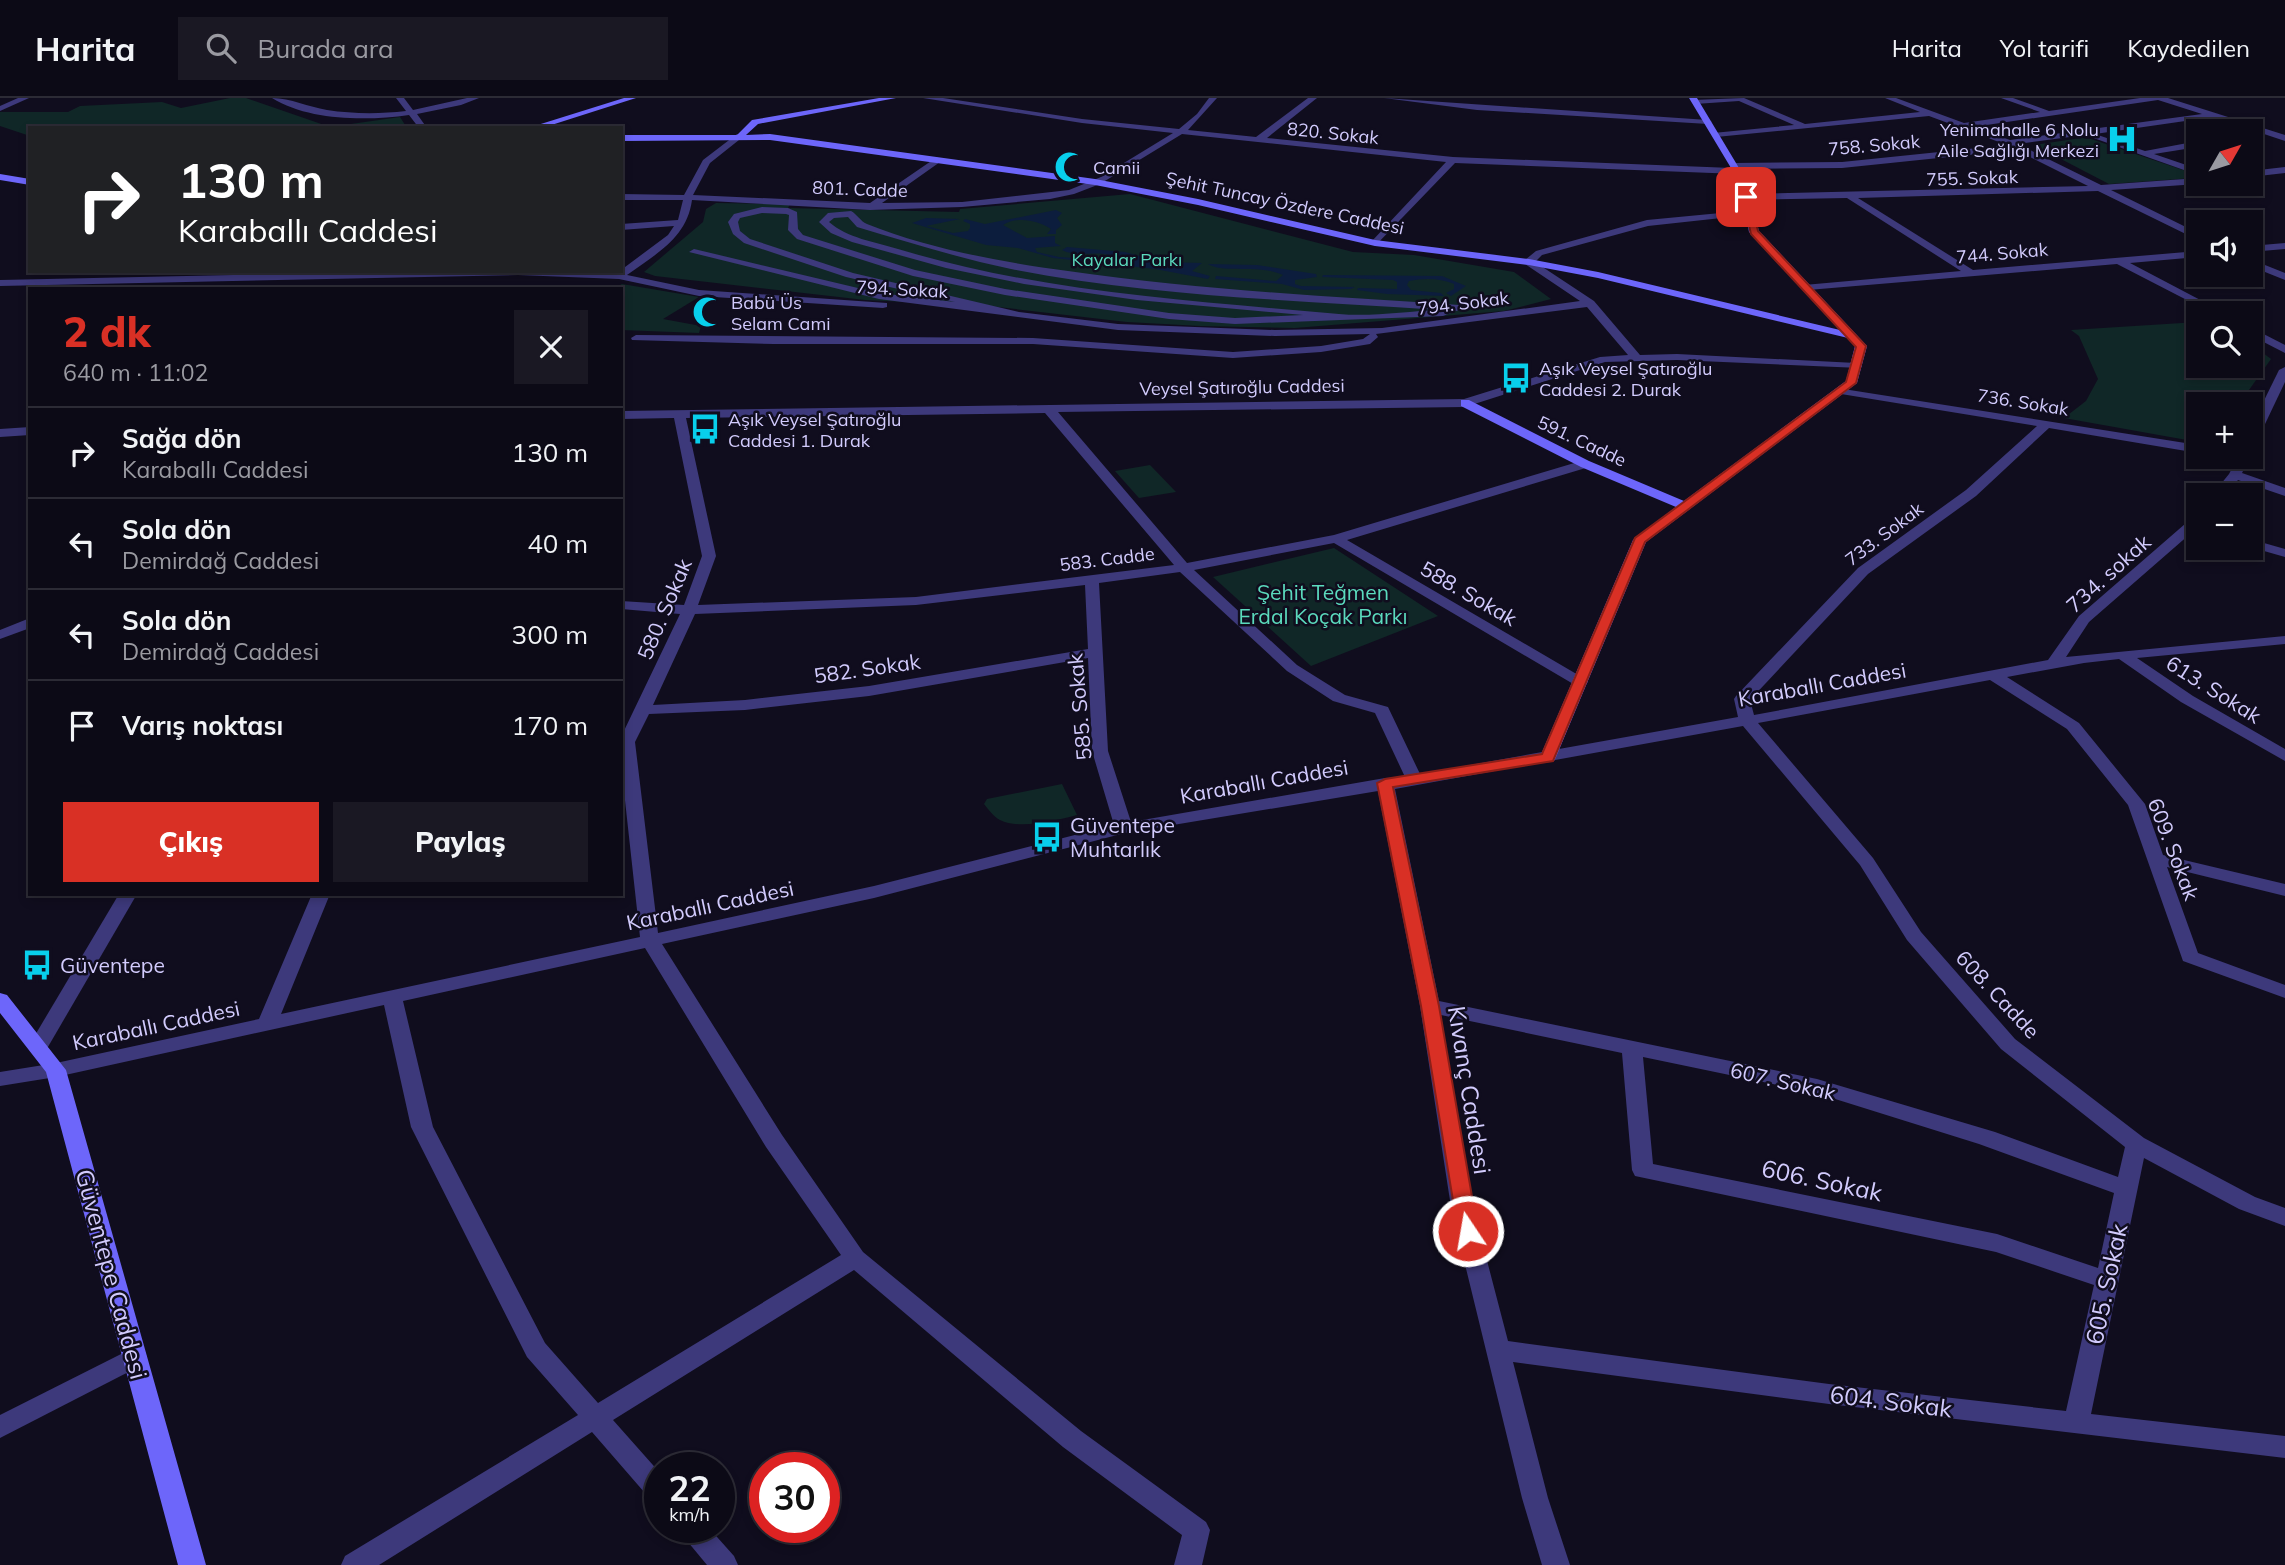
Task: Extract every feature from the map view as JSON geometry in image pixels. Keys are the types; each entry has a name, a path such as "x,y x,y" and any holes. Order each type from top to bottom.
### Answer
{"street":[{"path":"0,109 25,98"},
{"path":"276,98 328,113 364,115 409,112 475,98"},
{"path":"400,98 421,126"},
{"path":"539,126 632,98"},
{"path":"620,276 671,237 685,216 688,196 706,162 755,122 892,98"},
{"name":"820. Sokak","path":"927,98 1082,121 1452,160 1736,169"},
{"name":"801. Cadde","path":"623,197 688,196 870,207 964,206 1045,196 1082,189 1184,131 1205,114 1213,98"},
{"path":"1255,140 1265,136 1313,98"},
{"path":"1388,98 1477,108 1708,122"},
{"path":"1889,98 2013,145 2186,231"},
{"path":"2005,98 2050,113"},
{"path":"1962,125 2158,98 2285,138"},
{"path":"1694,100 1740,99 1806,126"},
{"path":"1548,757 1640,540 1851,383 1861,346 1754,232 1736,169 1694,100"},
{"path":"1716,135 1930,114"},
{"name":"758. Sokak","path":"1736,169 1842,165 2013,145 2213,114"},
{"path":"2263,133 2268,132"},
{"path":"2084,133 2186,168"},
{"name":"Şehit Tuncay Özdere Caddesi","path":"623,138 770,136 1096,182 1198,202 1375,243 1529,262 1598,275 1852,336"},
{"path":"2144,153 2186,146"},
{"path":"870,207 937,160"},
{"path":"1375,243 1452,160"},
{"path":"2263,173 2285,170"},
{"path":"0,177 28,182"},
{"name":"755. Sokak","path":"1746,197 1852,198 2104,188 2186,182"},
{"path":"1852,198 1971,273"},
{"path":"1015,313 850,275 747,241 736,232 733,222 737,216 745,213 762,210 788,211 794,214 793,230 800,237 913,273 978,288 1169,316 1235,321 1443,313 1459,308 1188,290 1087,277 1012,266 947,251 860,225 851,214 831,215 824,222 843,235 914,258 1007,278 1175,301 1295,310 1335,316"},
{"path":"1637,358 1590,303 1529,262 1539,254 1647,223 1749,212"},
{"path":"623,227 681,223"},
{"path":"2263,248 2285,246"},
{"path":"694,252 879,296 1015,313"},
{"name":"744. Sokak","path":"1808,288 2186,255"},
{"path":"2119,261 2197,301"},
{"path":"2263,268 2285,277"},
{"path":"249,280 258,273"},
{"name":"794. Sokak","path":"0,283 249,280 484,273"},
{"name":"794. Sokak","path":"544,273 620,276 699,293 1015,313 1118,327 1275,333 1382,331 1590,303"},
{"path":"635,338 1033,341 1233,355 1366,342 1382,331"},
{"path":"2263,337 2285,350"},
{"name":"Veysel Şatıroğlu Caddesi","path":"623,415 1465,403 1604,359 1856,366"},
{"path":"2263,416 2285,370"},
{"name":"736. Sokak","path":"1841,390 2186,447"},
{"name":"591. Cadde","path":"1465,403 1585,464 1686,506"},
{"path":"1047,407 1184,568 1292,668 1339,698 1382,710 1414,779"},
{"name":"580. Sokak","path":"650,941 627,741 689,610 709,556 679,414"},
{"name":"733. Sokak","path":"1747,721 1742,699 1863,571 1971,493 2046,424"},
{"path":"0,433 28,431"},
{"name":"583. Cadde","path":"623,605 689,610 916,601 1184,568 1336,539 1585,464"},
{"path":"2228,483 2238,469"},
{"path":"2235,475 2285,492"},
{"name":"734. sokak","path":"2053,664 2084,619 2186,533"},
{"name":"588. Sokak","path":"1336,539 1580,682"},
{"path":"2263,547 2285,553"},
{"name":"585. Sokak","path":"1092,580 1100,751 1124,828"},
{"path":"0,635 28,623"},
{"name":"Karaballı Caddesi","path":"0,1079 56,1070 874,892 1124,828 1548,757 2053,664 2285,640"},
{"name":"582. Sokak","path":"643,710 745,705 869,691 1096,652"},
{"name":"613. Sokak","path":"2123,655 2187,698 2285,756"},
{"name":"609. Sokak","path":"1993,675 2073,726 2136,804 2190,957 2285,992"},
{"name":"608. Cadde","path":"1747,721 1867,862 1914,936 2008,1044 2136,1144 2247,1203 2285,1217"},
{"name":"Kıvanç Caddesi","path":"1385,783 1430,1006 1462,1207 1535,1498 1556,1565"},
{"path":"2155,859 2285,890"},
{"path":"38,1047 127,896"},
{"path":"267,1024 320,896"},
{"path":"650,941 774,1141 855,1258 1072,1439 1197,1530 1188,1565"},
{"path":"392,997 422,1127 536,1350 644,1474"},
{"name":"Güventepe Caddesi","path":"0,1000 56,1070 192,1565"},
{"name":"607. Sokak","path":"1430,1006 1817,1086 1987,1138 2127,1189"},
{"name":"606. Sokak","path":"1632,1047 1643,1170 1997,1244 2107,1280"},
{"name":"605. Sokak","path":"2077,1424 2136,1144"},
{"path":"355,1565 855,1258"},
{"name":"604. Sokak","path":"1498,1350 2077,1424 2285,1447"},
{"path":"0,1427 135,1357"},
{"path":"705,1543 724,1565"}],"green space":[{"path":"230,98 246,98 327,126 28,126 28,135 0,126 0,112 68,112 80,106 162,102 181,108"},
{"path":"400,117 406,126 337,126"},
{"path":"2091,139 2186,171 2186,178 2109,184 2034,145"},
{"name":"Kayalar Parkı","path":"1130,194 1353,252 1414,255 1514,272 1551,299 1504,311 1295,328 1200,326 1127,322 989,306 865,300 655,276 644,272 703,222 706,209 716,203 790,204 788,208 959,212 960,209"},
{"path":"622,284 699,297 663,319 701,326 699,333 623,330 623,287 617,287"},
{"path":"2186,323 2186,378 2257,378 2248,392 2186,392 2186,440 2064,418 2086,401 2098,379 2079,336 2071,330"},
{"path":"2263,353 2271,359 2263,370"},
{"path":"1150,465 1176,492 1139,498 1115,471"},
{"name":"Şehit Teğmen Erdal Koçak Parkı","path":"1334,548 1438,616 1311,666 1213,577"},
{"path":"1062,784 1077,815 1038,823 1008,823 998,819 984,804 987,799"}],"water":[{"path":"1056,210 1062,213 1057,218 1062,225 1056,230 1056,234 1047,234 1051,229 1027,220 1003,225 1027,238 1055,236 1055,243 1061,246 1035,248 1037,252 1059,257 1105,260 1112,256 1062,250 1067,247 1125,252 1162,262 1202,263 1192,271 1210,276 1208,279 1155,269 1053,258 1018,248 986,245 912,223 926,218 960,219 926,226 953,233 968,231 970,224 963,221 965,219 985,224"},
{"path":"1208,264 1257,265 1316,274 1317,277 1295,280 1295,284 1301,286 1355,287 1304,290 1282,284 1215,279 1216,276 1276,281 1283,275 1264,270 1223,268"},
{"path":"1442,276 1466,286 1451,296 1446,293 1454,289 1454,284 1420,279 1409,281 1407,285 1411,290 1441,293 1444,296 1387,294 1357,290 1397,289 1397,282 1322,277"}],"place":[{"name":"Yenimahalle 6 Nolu Aile Sağlığı Merkezi","path":"2122,139"},
{"name":"Camii","path":"1070,167"},
{"name":"Babü Üs Selam Cami","path":"708,312"},
{"name":"Aşık Veysel Şatıroğlu Caddesi 2. Durak","path":"1516,378"},
{"name":"Aşık Veysel Şatıroğlu Caddesi 1. Durak","path":"705,429"},
{"name":"Güventepe Muhtarlık","path":"1047,837"},
{"name":"Güventepe","path":"37,965"}],"route":[{"path":"1468,1231 1430,1006 1385,783 1548,757 1640,540 1851,383 1861,346 1754,232 1746,197"}]}
